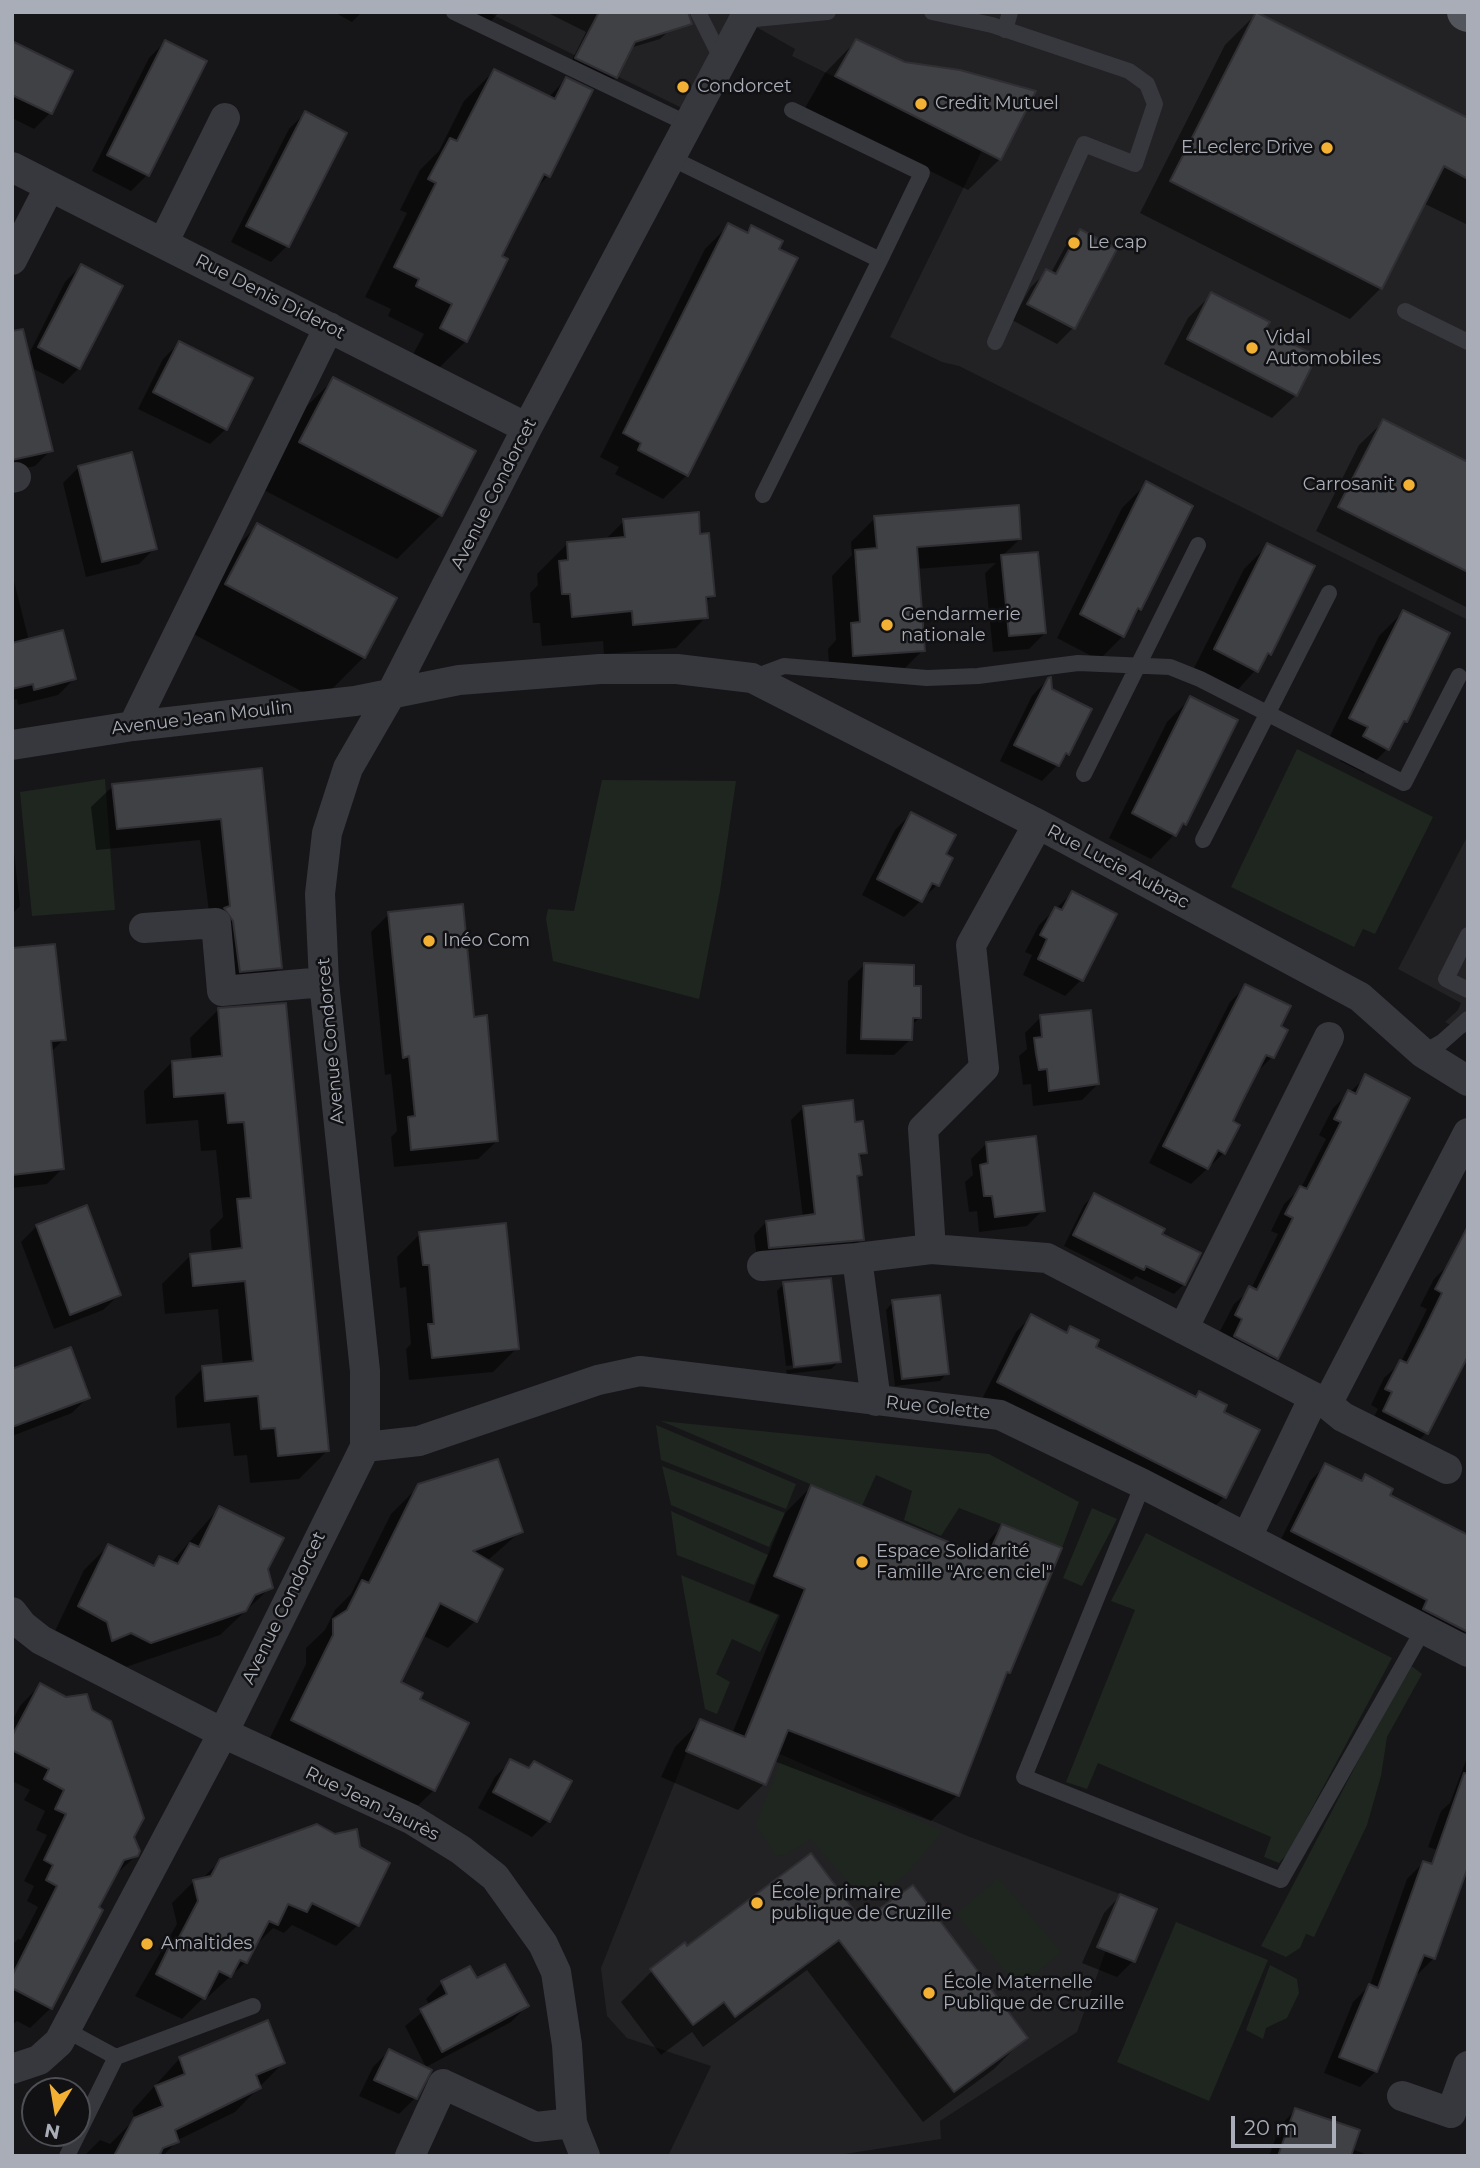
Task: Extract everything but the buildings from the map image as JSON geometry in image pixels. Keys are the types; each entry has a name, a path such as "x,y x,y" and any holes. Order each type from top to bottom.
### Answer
{"street":[{"name":"Avenue Condorcet","path":"12,2070 39,2060 59,2042 66,2030 223,1733 365,1447 365,1371 324,982 320,894 327,833 348,768 392,692 527,428 746,16"},
{"path":"163,243 225,118"},
{"name":"Rue Denis Diderot","path":"12,167 527,428"},
{"path":"12,260 50,186"},
{"path":"133,726 329,327"},
{"name":"Avenue Jean Moulin","path":"12,745 133,726 355,701 459,680 600,669 677,669 752,678"},
{"name":"Rue Lucie Aubrac","path":"752,678 1038,824 1360,997 1423,1053 1468,1081"},
{"path":"931,1249 923,1129 984,1068 971,945 1038,824"},
{"path":"144,928 216,923 222,991 324,982"},
{"path":"1183,1329 1329,1037"},
{"path":"1247,1537 1468,1133"},
{"path":"762,1266 931,1249 1047,1258 1321,1401 1343,1417 1447,1469"},
{"path":"857,1258 876,1401"},
{"name":"Rue Colette","path":"365,1447 419,1441 598,1380 640,1371 1000,1415 1143,1484 1468,1652"},
{"name":"Rue Jean Jaurès","path":"12,1612 22,1625 41,1640 223,1733 411,1819 461,1850 495,1877 543,1944 556,1972 567,2045 572,2123 585,2156"},
{"path":"1402,2096 1451,2113 1468,2066"},
{"path":"410,2156 443,2084 536,2127 572,2123"}],"lane":[{"path":"454,12 688,124"},
{"path":"698,12 722,60"},
{"path":"746,16 828,12"},
{"path":"932,12 1005,30 1129,71 1147,84 1155,104 1135,164 1084,144 995,342"},
{"path":"1005,30 1010,12"},
{"path":"763,495 922,173 792,110"},
{"path":"671,158 880,260"},
{"path":"1405,311 1468,342"},
{"path":"1084,774 1198,545"},
{"path":"1203,841 1329,593"},
{"path":"752,678 784,666 927,678 1001,674 1078,663 1170,667 1200,678 1404,783 1459,676"},
{"path":"1468,935 1446,979 1468,990"},
{"path":"1423,1053 1442,1042 1468,1019"},
{"path":"1143,1484 1024,1777 1281,1880 1423,1630"},
{"path":"66,2156 116,2057 253,2006"},
{"path":"66,2030 116,2057"}],"shaded area":[{"path":"487,12 1468,12 1468,620 959,366 942,362 890,337 982,150 792,56 795,49 744,20 694,114"},
{"path":"1297,749 1433,817 1375,934 1363,929 1354,947 1231,887"},
{"path":"105,779 115,910 32,916 20,792"},
{"path":"602,780 736,781 720,891 699,999 553,961 546,919 548,909 574,911"},
{"path":"1468,835 1468,1035 1445,1022 1458,1010 1461,1003 1398,969"},
{"path":"661,1421 989,1454 1079,1502 1062,1548 959,1508 941,1536 904,1520 912,1491 876,1475 862,1506"},
{"path":"656,1425 796,1484 786,1509 661,1460"},
{"path":"662,1466 785,1513 769,1547 671,1505"},
{"path":"1092,1508 1117,1519 1082,1586 1063,1578"},
{"path":"671,1511 768,1555 754,1585 677,1555"},
{"path":"1146,1533 1392,1658 1288,1853 1279,1863 1264,1857 1271,1837 1098,1763 1087,1789 1066,1782 1135,1610 1111,1601"},
{"path":"681,1575 778,1615 760,1652 732,1639 716,1674 730,1682 717,1714 705,1709"},
{"path":"1409,1664 1422,1674 1387,1737 1381,1776 1367,1825 1314,1937 1306,1934 1300,1948 1286,1957 1261,1946"},
{"path":"700,1719 965,1835 1120,1894 1106,1950 1077,2032 940,2121 941,2139 832,2156 668,2156 711,2066 627,2038 607,2016 601,1968"},
{"path":"781,1760 943,1831 905,1875 879,1894 854,1889 811,1839 787,1854 776,1856 756,1825"},
{"path":"998,1878 1061,1952 1019,1987 956,1914"},
{"path":"1176,1922 1268,1960 1209,2101 1117,2062"},
{"path":"1270,1965 1297,1979 1299,1993 1287,2018 1266,2028 1263,2039 1246,2030"}],"place":[{"name":"Condorcet","path":"683,87"},
{"name":"Credit Mutuel","path":"921,104"},
{"name":"E.Leclerc Drive","path":"1327,148"},
{"name":"Le cap","path":"1074,243"},
{"name":"Vidal Automobiles","path":"1252,348"},
{"name":"Carrosanit","path":"1409,485"},
{"name":"Gendarmerie nationale","path":"887,625"},
{"name":"Inéo Com","path":"429,941"},
{"name":"Espace Solidarité Famille \"Arc en ciel\"","path":"862,1562"},
{"name":"École primaire publique de Cruzille","path":"757,1903"},
{"name":"Amaltides","path":"147,1944"},
{"name":"École Maternelle Publique de Cruzille","path":"929,1993"}]}
